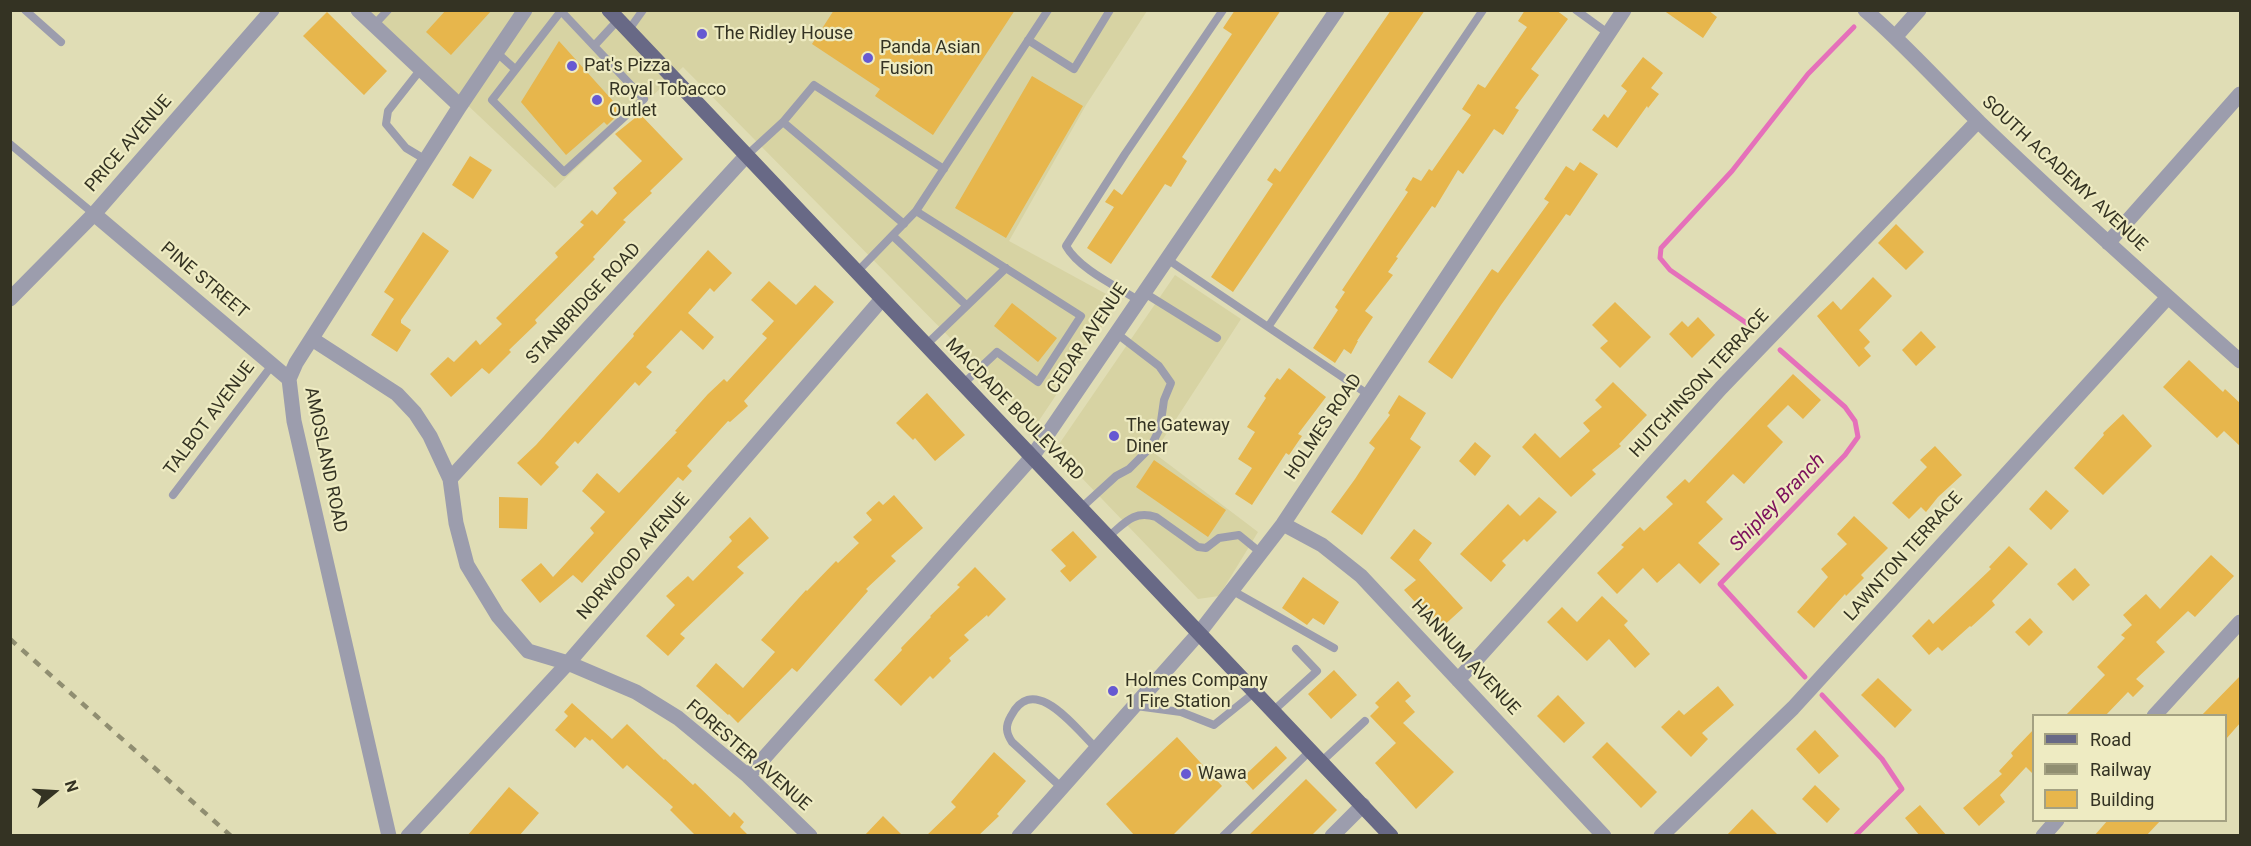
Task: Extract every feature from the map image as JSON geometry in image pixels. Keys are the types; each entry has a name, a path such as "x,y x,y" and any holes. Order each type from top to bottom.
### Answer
{"main road":[{"name":"MACDADE BOULEVARD","path":"618,20 1391,836"}],"street":[{"name":"PRICE AVENUE","path":"10,299 94,214 272,10"},
{"path":"358,10 460,106"},
{"name":"AMOSLAND ROAD","path":"389,836 294,421 289,379 296,363 460,106 525,10"},
{"name":"CEDAR AVENUE","path":"748,776 1032,457 1337,10"},
{"name":"HOLMES ROAD","path":"1019,836 1199,633 1283,524 1624,10"},
{"name":"SOUTH ACADEMY AVENUE","path":"1865,10 1896,36 1978,121 2108,243 2241,361"},
{"path":"1896,36 1919,10"},
{"path":"2108,243 2241,94"},
{"name":"HUTCHINSON TERRACE","path":"1458,680 1720,388 1978,121"},
{"name":"STANBRIDGE ROAD","path":"450,479 746,156"},
{"name":"PINE STREET","path":"94,214 289,379"},
{"name":"LAWNTON TERRACE","path":"1661,836 1793,708 2168,297"},
{"name":"NORWOOD AVENUE","path":"408,836 568,663 882,299"},
{"name":"FORESTER AVENUE","path":"312,339 397,394 416,413 430,436 450,479 456,522 467,566 498,616 528,651 568,663 636,692 678,718 748,776 810,836"},
{"name":"HANNUM AVENUE","path":"1283,524 1322,545 1361,576 1604,836"},
{"path":"2156,714 2241,622"},
{"path":"1332,836 1363,805"},
{"path":"2043,836 2055,822"}],"lane":[{"path":"25,10 61,42"},
{"path":"374,25 388,10"},
{"path":"594,46 618,20 643,10"},
{"path":"857,272 916,211 1048,10"},
{"path":"1028,40 1074,69 1110,10"},
{"path":"1217,338 1082,264 1065,246 1223,10"},
{"path":"1268,327 1483,10"},
{"path":"1576,10 1609,34"},
{"path":"561,11 644,99 564,172 492,100 515,69 561,11"},
{"path":"496,52 515,69"},
{"path":"421,69 388,111 386,124 406,148 426,160"},
{"path":"746,156 783,123 814,85 944,169"},
{"path":"783,123 904,224"},
{"path":"10,144 94,214"},
{"path":"916,211 1081,316 1038,382 997,352 963,384"},
{"path":"892,236 966,305"},
{"path":"1167,259 1369,395"},
{"path":"926,345 1006,268"},
{"path":"1081,508 1116,476 1129,469 1150,448 1160,428 1164,400 1171,383 1159,366 1116,333"},
{"name":"TALBOT AVENUE","path":"173,495 273,364"},
{"path":"1108,537 1135,515 1148,514 1156,517 1198,547 1206,548 1219,537 1239,535 1261,553"},
{"path":"1233,591 1334,648"},
{"path":"1273,711 1317,670 1296,649"},
{"path":"1136,706 1181,712 1214,725 1255,692"},
{"path":"1062,788 1012,742 1007,733 1008,723 1018,705 1025,699 1042,699 1097,749"},
{"path":"1223,836 1316,756 1365,721"}],"shaded area":[{"path":"363,11 1147,11 1086,105 1009,241 1119,301 1036,425 683,67 555,188 459,97"},
{"path":"1175,275 1241,319 1154,453 1258,532 1219,596 1198,599 1055,450"}],"building":[{"path":"446,10 492,10 451,55 426,32"},
{"path":"834,10 1015,10 933,135 875,96 880,89 812,44"},
{"path":"1235,10 1281,10 1182,157 1187,161 1171,187 1165,184 1111,264 1087,248 1114,207 1105,202 1114,189 1122,195 1191,95 1232,34 1223,28"},
{"path":"1391,10 1425,10 1233,292 1211,277 1273,184 1267,180 1275,168 1280,172"},
{"path":"1525,10 1556,10 1568,19 1531,69 1539,75 1515,108 1519,110 1503,135 1494,129 1463,174 1458,170 1435,208 1432,206 1396,257 1398,258 1388,272 1393,275 1365,311 1373,317 1351,354 1344,349 1335,363 1313,348 1338,310 1335,307 1345,292 1342,290 1408,192 1405,190 1413,177 1421,181 1429,169 1432,171 1471,115 1462,109 1478,84 1485,88 1527,27 1518,21"},
{"path":"1663,10 1708,10 1717,17 1703,38"},
{"path":"327,12 387,71 364,95 303,36"},
{"path":"559,41 622,111 607,125 604,122 566,155 521,102"},
{"path":"1643,57 1663,73 1651,88 1659,94 1648,108 1647,106 1617,148 1592,130 1604,114 1608,118 1627,91 1621,86"},
{"path":"1032,76 1083,106 1006,238 955,208"},
{"path":"640,114 683,159 623,220 626,222 593,257 595,259 535,320 537,323 509,350 511,352 489,374 482,368 451,397 430,374 448,357 454,362 476,340 480,345 502,324 496,318 558,257 555,253 584,225 580,222 592,210 597,215 617,193 613,188 642,161 615,134"},
{"path":"470,156 492,170 473,199 452,185"},
{"path":"1580,162 1598,174 1570,216 1566,214 1501,305 1452,379 1428,362 1492,269 1498,273 1549,202 1544,199 1566,166 1574,171"},
{"path":"1896,224 1924,252 1906,270 1878,243"},
{"path":"423,232 449,251 401,320 401,323 411,330 397,352 371,335 394,299 384,292"},
{"path":"708,250 732,273 714,292 710,288 688,313 714,337 703,350 681,330 646,367 652,372 639,386 635,382 578,444 575,441 555,463 559,467 541,486 517,463 634,336 633,334"},
{"path":"1873,277 1892,296 1859,330 1870,342 1864,348 1871,356 1859,367 1817,316 1833,301 1841,310"},
{"path":"769,281 796,305 815,285 834,302 744,401 748,406 730,422 728,421 687,466 692,471 683,481 678,477 582,583 573,575 540,603 521,580 541,563 553,577 594,533 590,528 605,512 582,491 597,473 619,493 677,432 675,431 708,394 724,379 727,382 767,338 762,334 774,321 751,300"},
{"path":"1615,302 1651,337 1620,368 1600,348 1608,341 1592,325"},
{"path":"1012,303 1057,338 1038,362 994,326"},
{"path":"1698,317 1715,335 1692,358 1669,334 1682,321 1688,327"},
{"path":"1921,331 1936,347 1916,366 1902,350"},
{"path":"2189,360 2223,392 2225,389 2241,404 2241,447 2224,431 2217,438 2163,387"},
{"path":"1289,368 1326,397 1298,434 1302,436 1289,455 1286,453 1252,505 1235,494 1252,468 1238,459 1255,432 1247,427 1266,398 1264,396 1277,378 1280,380"},
{"path":"1793,374 1821,400 1803,419 1788,405 1767,426 1783,442 1744,484 1733,474 1706,502 1723,519 1698,543 1720,564 1700,584 1679,563 1657,583 1643,568 1617,594 1597,573 1624,547 1621,545 1640,527 1644,531 1673,504 1666,497 1685,479 1689,483"},
{"path":"1613,382 1647,415 1619,444 1621,446 1592,470 1596,474 1571,497 1522,447 1535,433 1560,458 1590,431 1583,423 1602,407 1595,400"},
{"path":"927,393 965,435 935,461 915,438 913,440 896,423"},
{"path":"1399,395 1426,413 1410,439 1421,447 1362,535 1331,512 1375,448 1369,443 1390,415 1388,413"},
{"path":"2123,414 2152,446 2103,495 2074,468 2104,435 2103,433"},
{"path":"1475,442 1491,456 1475,476 1459,461"},
{"path":"1935,446 1962,475 1938,497 1926,512 1921,507 1909,519 1892,503 1927,467 1920,460"},
{"path":"1154,460 1226,510 1208,537 1136,487"},
{"path":"2046,490 2069,511 2051,530 2029,509"},
{"path":"894,495 923,528 891,556 896,561 866,589 868,591 797,672 792,668 738,723 696,686 716,663 743,688 775,652 761,640 806,590 859,543 853,537 872,520 866,513 879,501 883,505"},
{"path":"499,497 528,498 527,529 499,528"},
{"path":"1539,497 1557,512 1527,542 1524,539 1502,561 1506,565 1491,582 1460,554 1508,504 1520,516"},
{"path":"1854,516 1888,548 1861,575 1864,578 1846,596 1845,594 1814,628 1797,612 1828,577 1821,569 1847,544 1837,534"},
{"path":"750,517 769,538 737,567 744,573 680,634 685,638 668,656 646,636 675,605 666,596 688,576 693,581 732,541 729,537"},
{"path":"1414,529 1432,543 1419,560 1463,608 1440,629 1404,590 1416,580 1390,558"},
{"path":"1073,531 1097,557 1070,582 1060,571 1066,566 1051,550"},
{"path":"2009,546 2028,564 1992,601 1995,605 1942,651 1938,647 1929,655 1912,636 1929,619 1933,624 1991,569 1989,567"},
{"path":"2211,555 2234,576 2195,617 2188,611 2156,642 2165,652 2136,679 2144,686 2133,697 2128,692 2107,714 2067,714 2105,675 2097,667 2125,638 2121,635 2132,625 2123,615 2146,594 2160,609"},
{"path":"975,567 1006,599 988,617 987,615 964,635 969,640 949,658 951,661 933,679 930,676 901,706 874,680 930,616 960,587 957,585"},
{"path":"2075,568 2090,585 2073,601 2057,584"},
{"path":"1303,577 1339,602 1324,625 1313,618 1307,625 1282,608"},
{"path":"1602,596 1628,621 1624,625 1650,654 1635,668 1609,639 1587,661 1547,622 1562,607 1577,622"},
{"path":"2030,618 2043,632 2029,646 2015,632"},
{"path":"1334,670 1357,695 1331,719 1308,694"},
{"path":"2241,675 2241,722 2227,738 2227,714 2203,714"},
{"path":"1878,678 1912,710 1895,728 1861,695"},
{"path":"1398,681 1411,696 1405,701 1415,712 1403,723 1454,772 1416,809 1375,763 1396,743 1370,716 1379,707 1375,703"},
{"path":"1718,686 1734,705 1702,733 1708,739 1691,757 1661,727 1679,710 1684,715"},
{"path":"1558,695 1585,723 1564,743 1537,716"},
{"path":"572,703 612,739 627,724 664,760 693,785 695,783 730,817 734,812 744,822 740,827 749,836 696,836 670,810 673,807 627,765 623,769 592,739 590,741 585,737 575,748 555,730 568,716 564,712"},
{"path":"1815,730 1839,756 1819,774 1796,749"},
{"path":"2032,731 2032,773 2026,767 2000,795 2005,802 1979,826 1963,808 2002,774 1999,771 2013,756 2011,753"},
{"path":"1177,737 1222,786 1172,836 1135,836 1106,804"},
{"path":"1607,742 1657,792 1641,808 1592,757"},
{"path":"1276,746 1287,758 1253,790 1242,778"},
{"path":"994,752 1026,781 997,814 999,816 978,836 926,836 956,807 951,802"},
{"path":"1306,779 1337,810 1311,836 1248,836"},
{"path":"1815,785 1840,809 1827,823 1802,799"},
{"path":"509,787 539,813 519,836 467,836"},
{"path":"1920,805 1947,836 1920,836 1905,818"},
{"path":"1752,809 1779,836 1726,836"},
{"path":"883,816 903,836 864,836"},
{"path":"2106,822 2159,822 2146,836 2094,836"}],"waterway":[{"name":"Shipley Branch","path":"1755,329 1670,270 1660,258 1661,248 1732,171 1808,74 1854,27"},
{"name":"Shipley Branch","path":"1780,350 1845,407 1855,421 1858,437 1845,455 1720,584 1805,677"},
{"name":"Shipley Branch","path":"1822,695 1882,759 1902,789 1855,836"}],"railway":[{"path":"10,639 231,836"}],"place":[{"name":"The Ridley House","path":"702,34"},
{"name":"Panda Asian Fusion","path":"868,58"},
{"name":"Pat's Pizza","path":"572,66"},
{"name":"Royal Tobacco Outlet","path":"597,100"},
{"name":"The Gateway Diner","path":"1114,436"},
{"name":"Holmes Company 1 Fire Station","path":"1113,691"},
{"name":"Wawa","path":"1186,774"}]}
